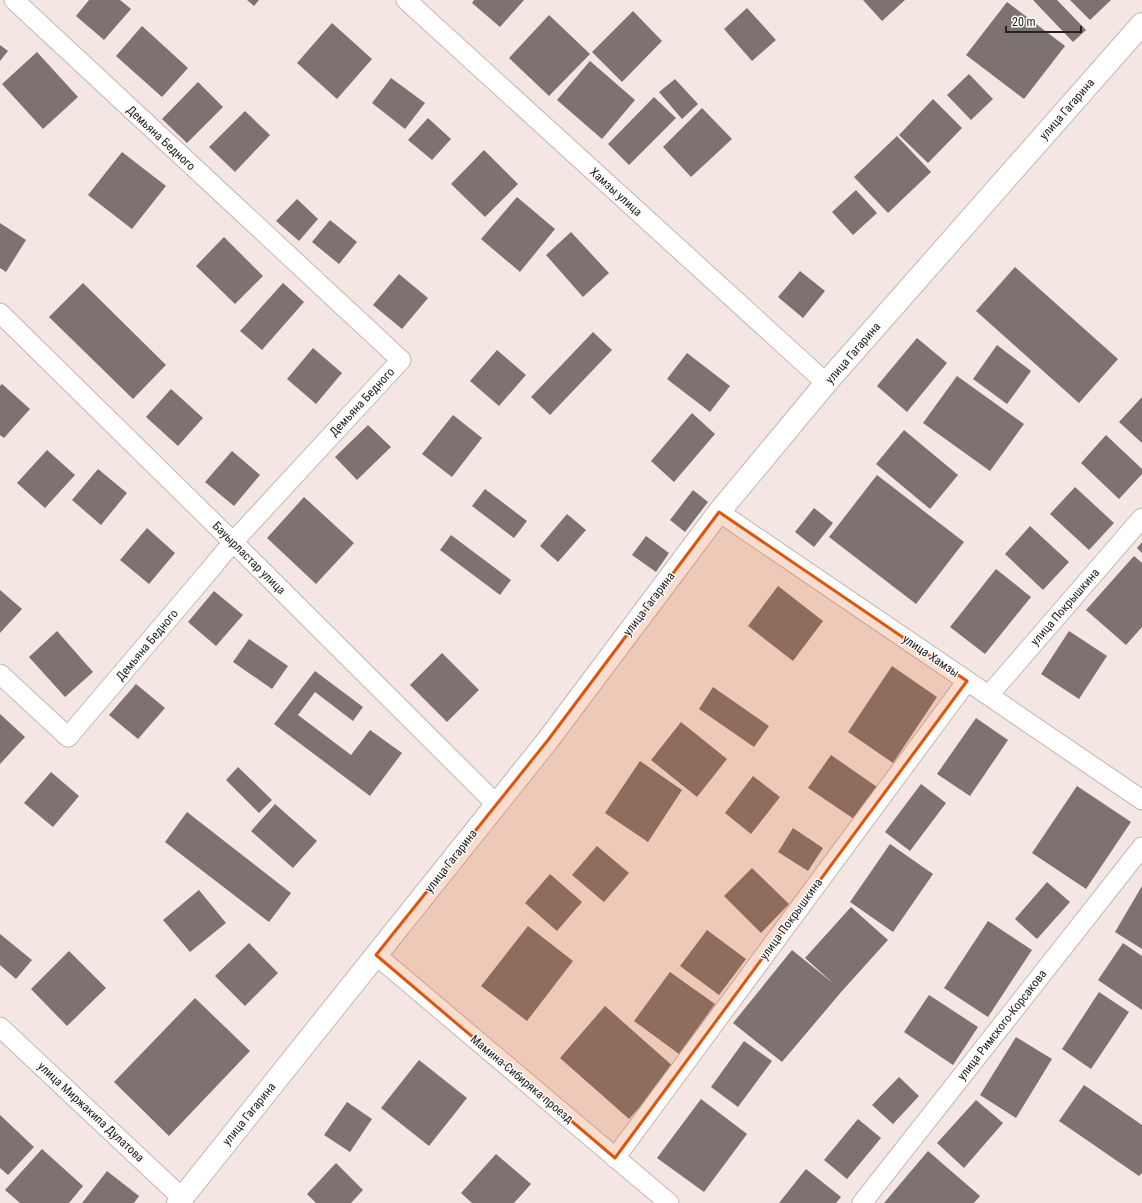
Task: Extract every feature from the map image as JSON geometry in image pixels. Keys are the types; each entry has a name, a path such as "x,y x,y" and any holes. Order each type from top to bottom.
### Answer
{"main road":[{"name":"улица Гагарина","path":"180,1200 548,740 719,512 826,383 1142,24"}],"street":[{"name":"Демьяна Бедного","path":"0,674 68,737 233,542 400,360 14,0"},
{"name":"Хамзы улица","path":"406,0 826,383"},
{"name":"Бауырластар улица","path":"0,313 496,804"},
{"name":"улица Хамзы","path":"719,512 1142,800"},
{"name":"улица Покрышкина","path":"989,695 1142,518"},
{"name":"улица Покрышкина","path":"616,1158 967,681"},
{"name":"улица Римского-Корсакова","path":"862,1203 1142,847"},
{"name":"Мамина-Сибиряка проезд","path":"376,955 669,1203"},
{"name":"улица Миржакипа Дулатова","path":"0,1027 180,1200"}],"highlighted area":[{"path":"719,512 967,681 615,1158 376,955 548,740"}],"building":[{"path":"89,0 120,0 131,9 104,40 76,16"},
{"path":"247,0 259,0 254,6"},
{"path":"474,0 524,0 500,27 472,3"},
{"path":"863,0 905,0 882,21"},
{"path":"1033,0 1057,0 1086,30 1073,42"},
{"path":"1070,0 1111,0 1090,20"},
{"path":"1007,2 1065,46 1024,99 966,55"},
{"path":"747,8 776,40 752,61 724,29"},
{"path":"633,11 662,41 622,82 592,52"},
{"path":"549,15 590,54 549,96 509,58"},
{"path":"332,23 372,59 337,99 297,63"},
{"path":"142,26 188,68 162,97 116,56"},
{"path":"0,45 8,51 0,61"},
{"path":"37,52 78,97 43,129 2,84"},
{"path":"590,61 635,100 602,139 557,100"},
{"path":"969,74 993,99 971,120 947,95"},
{"path":"391,78 425,103 405,129 372,103"},
{"path":"675,79 698,104 682,119 659,92"},
{"path":"198,82 223,107 187,143 162,119"},
{"path":"654,97 676,118 629,165 608,144"},
{"path":"933,99 962,128 928,163 899,135"},
{"path":"702,108 732,139 691,177 663,147"},
{"path":"245,111 270,135 235,172 209,147"},
{"path":"428,118 451,139 432,160 408,140"},
{"path":"897,136 931,172 888,213 854,177"},
{"path":"484,150 518,184 485,217 451,184"},
{"path":"122,152 166,186 132,229 88,195"},
{"path":"856,190 877,213 853,235 832,212"},
{"path":"517,197 555,229 520,272 481,239"},
{"path":"297,199 318,219 299,241 276,221"},
{"path":"330,220 357,242 339,264 312,242"},
{"path":"0,223 26,240 6,272 0,268"},
{"path":"571,232 609,273 583,297 546,255"},
{"path":"224,237 263,276 235,304 196,266"},
{"path":"1015,267 1118,359 1079,403 976,311"},
{"path":"800,271 825,291 803,318 778,297"},
{"path":"399,274 428,298 402,329 373,305"},
{"path":"83,283 166,365 133,399 49,317"},
{"path":"283,283 304,302 262,350 240,331"},
{"path":"593,332 612,350 550,415 531,397"},
{"path":"917,338 947,363 907,412 877,386"},
{"path":"997,345 1031,371 1007,404 973,379"},
{"path":"313,348 342,373 316,404 287,379"},
{"path":"497,350 526,375 499,406 470,381"},
{"path":"687,353 730,386 710,412 667,379"},
{"path":"957,376 1024,424 990,471 923,423"},
{"path":"2,384 30,409 4,438 0,435 0,386"},
{"path":"171,389 203,418 178,446 146,417"},
{"path":"1142,397 1142,443 1119,422"},
{"path":"692,413 715,434 674,482 651,461"},
{"path":"453,415 482,438 452,477 422,454"},
{"path":"368,425 391,447 357,480 335,457"},
{"path":"904,430 958,475 930,509 876,464"},
{"path":"1106,435 1142,469 1142,474 1119,499 1081,463"},
{"path":"47,450 75,475 45,508 17,483"},
{"path":"232,451 260,475 234,506 205,482"},
{"path":"98,469 127,493 101,525 72,500"},
{"path":"877,475 964,542 916,604 829,537"},
{"path":"1075,487 1114,523 1089,550 1050,514"},
{"path":"485,489 527,521 514,538 472,506"},
{"path":"693,490 708,502 685,532 670,520"},
{"path":"304,497 354,543 316,584 267,538"},
{"path":"814,508 833,523 814,547 795,532"},
{"path":"567,514 586,530 558,562 540,546"},
{"path":"1030,526 1069,562 1043,590 1005,554"},
{"path":"147,528 175,553 149,584 120,560"},
{"path":"451,535 511,580 500,595 440,550"},
{"path":"646,536 669,553 656,572 632,555"},
{"path":"1142,542 1142,553 1137,548"},
{"path":"1134,556 1142,563 1142,627 1126,645 1086,610"},
{"path":"996,569 1031,597 985,654 950,627"},
{"path":"778,586 823,621 793,661 748,626"},
{"path":"0,590 22,609 0,633"},
{"path":"214,591 243,615 216,646 188,622"},
{"path":"57,631 93,672 65,697 29,657"},
{"path":"1069,631 1107,656 1079,699 1041,674"},
{"path":"249,639 288,666 272,689 233,662"},
{"path":"442,653 479,690 447,722 410,685"},
{"path":"892,666 937,697 893,763 848,732"},
{"path":"315,671 363,707 353,721 315,692 298,715 351,755 370,730 402,753 370,796 274,724"},
{"path":"136,684 165,708 138,739 109,715"},
{"path":"713,687 769,726 754,747 699,709"},
{"path":"0,714 25,737 0,764"},
{"path":"976,718 1008,740 970,796 937,774"},
{"path":"681,722 727,759 697,797 651,760"},
{"path":"831,755 880,789 857,821 808,788"},
{"path":"640,761 682,790 648,842 605,813"},
{"path":"238,767 272,800 259,813 226,780"},
{"path":"51,772 79,796 53,827 24,803"},
{"path":"753,776 780,797 751,834 725,813"},
{"path":"921,784 946,803 910,851 885,832"},
{"path":"1077,786 1131,822 1086,889 1032,853"},
{"path":"275,804 317,841 293,868 251,831"},
{"path":"187,812 291,893 269,922 165,842"},
{"path":"793,828 823,848 808,871 778,852"},
{"path":"890,844 933,874 893,932 850,902"},
{"path":"597,846 629,873 604,902 572,875"},
{"path":"752,868 789,904 761,933 724,896"},
{"path":"550,874 582,902 557,931 525,903"},
{"path":"1047,882 1070,902 1037,939 1015,919"},
{"path":"1142,886 1142,949 1115,932"},
{"path":"199,890 226,923 190,952 163,920"},
{"path":"851,907 888,940 842,991 782,1062 733,1023 792,950 834,984 805,958"},
{"path":"988,921 1032,950 988,1017 944,988"},
{"path":"528,926 573,961 527,1021 481,986"},
{"path":"707,930 746,959 719,995 680,966"},
{"path":"0,934 32,960 16,979 0,965"},
{"path":"249,943 278,973 245,1006 215,976"},
{"path":"1123,943 1142,956 1142,1010 1098,980"},
{"path":"69,951 106,988 67,1026 31,989"},
{"path":"670,972 715,1004 679,1054 634,1021"},
{"path":"1099,992 1129,1012 1091,1069 1062,1049"},
{"path":"929,995 978,1027 953,1065 904,1032"},
{"path":"195,998 250,1051 169,1136 114,1082"},
{"path":"605,1006 675,1068 629,1119 560,1058"},
{"path":"1016,1037 1052,1059 1016,1118 980,1095"},
{"path":"744,1041 772,1061 738,1107 711,1087"},
{"path":"419,1060 467,1098 429,1146 381,1108"},
{"path":"899,1077 919,1096 893,1124 872,1105"},
{"path":"1084,1085 1142,1125 1142,1173 1139,1176 1059,1121"},
{"path":"701,1099 747,1134 704,1192 657,1158"},
{"path":"976,1100 1003,1123 964,1168 937,1143"},
{"path":"347,1102 372,1119 350,1152 324,1135"},
{"path":"0,1115 34,1147 8,1175 0,1168"},
{"path":"858,1119 881,1138 847,1179 824,1160"},
{"path":"42,1149 83,1186 69,1203 20,1203 5,1190"},
{"path":"928,1151 980,1196 974,1203 884,1203"},
{"path":"496,1154 531,1184 514,1203 472,1203 461,1193"},
{"path":"336,1163 363,1190 351,1203 316,1203 307,1194"},
{"path":"806,1169 841,1197 836,1203 779,1203"},
{"path":"107,1171 139,1196 134,1203 82,1203"}]}
